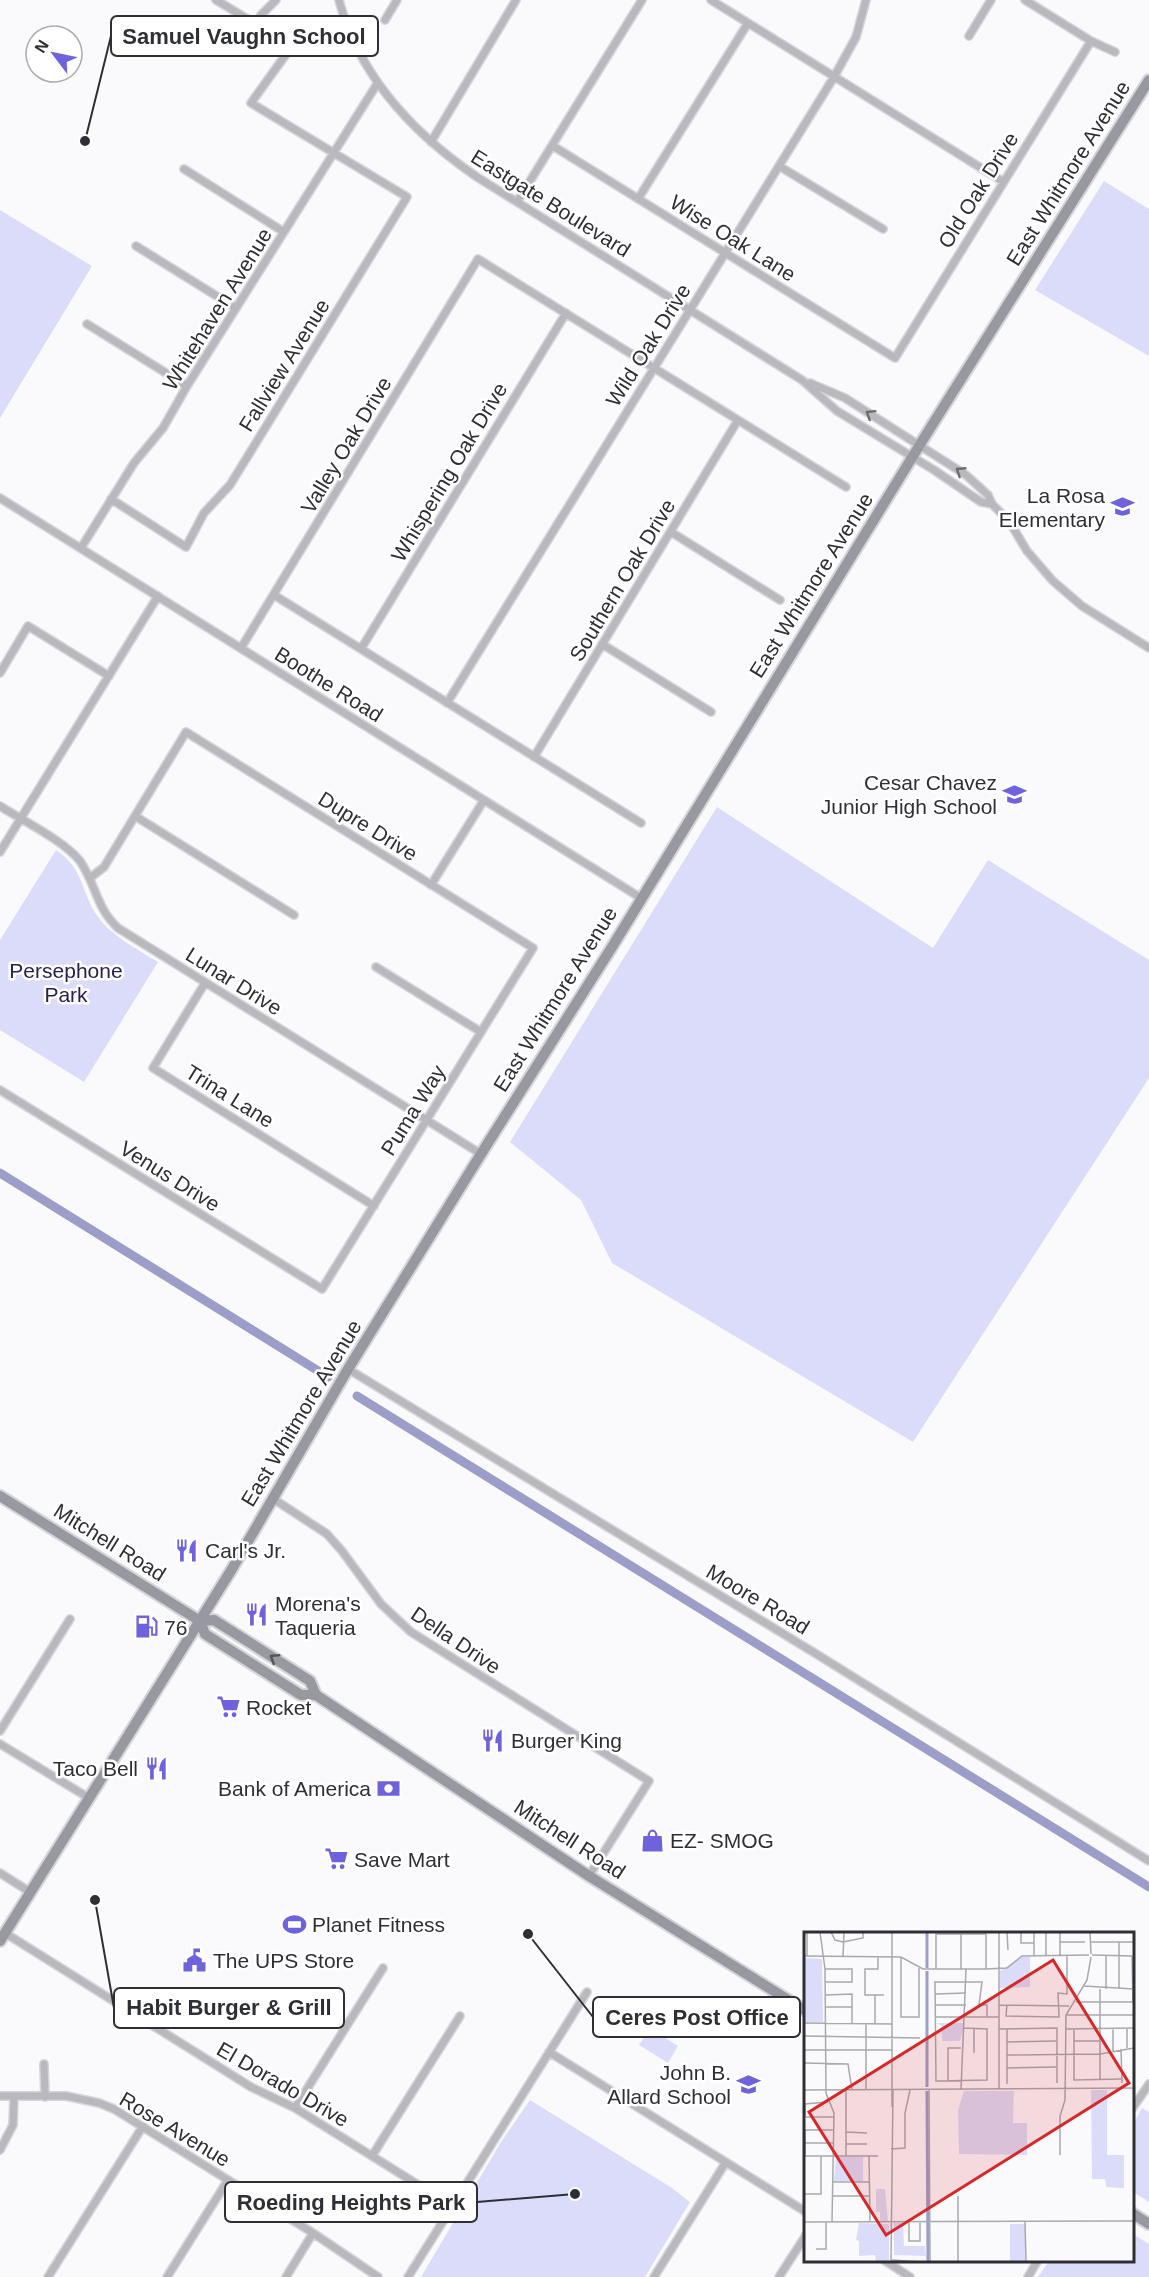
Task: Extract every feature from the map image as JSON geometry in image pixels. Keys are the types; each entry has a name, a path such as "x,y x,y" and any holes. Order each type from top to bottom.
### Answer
{"main road":[{"name":"East Whitmore Avenue","path":"3,1937 232,1569 348,1369 912,457 1149,80"},
{"name":"Mitchell Road","path":"0,1497 200,1621 214,1620 310,1681 316,1695 589,1876 804,2010"},
{"name":"Mitchell Road","path":"200,1621 205,1634 301,1695 316,1695"},
{"path":"1134,2215 1149,2224"}],"street":[{"path":"216,0 292,46 251,103 334,153"},
{"path":"257,26 261,15 276,0"},
{"name":"Eastgate Boulevard","path":"339,0 356,46 377,84 431,142 466,170 802,380 837,411 981,502 992,504"},
{"path":"385,20 397,0"},
{"path":"431,142 516,0"},
{"path":"517,201 642,0"},
{"path":"711,0 1002,181"},
{"name":"Wild Oak Drive","path":"447,703 834,77 856,37 866,0"},
{"path":"969,36 992,0"},
{"path":"1024,0 1091,41 1115,52"},
{"path":"638,199 748,23"},
{"name":"Old Oak Drive","path":"895,357 1002,181 1091,41"},
{"name":"Whitehaven Avenue","path":"81,548 134,463 163,428 187,386 377,84"},
{"name":"Wise Oak Lane","path":"553,146 895,357"},
{"name":"Fallview Avenue","path":"111,499 186,547 204,513 230,485 407,197 334,153"},
{"path":"779,166 883,229"},
{"path":"184,169 284,232"},
{"path":"136,246 236,308"},
{"name":"Valley Oak Drive","path":"241,648 478,259 566,313"},
{"path":"566,313 846,487"},
{"name":"Whispering Oak Drive","path":"361,649 566,313"},
{"path":"87,324 187,386"},
{"name":"Eastgate Boulevard","path":"802,380 845,398 966,475 988,495 992,504 1009,520 1028,551 1053,581 1083,606 1149,648"},
{"name":"Southern Oak Drive","path":"534,757 738,420"},
{"name":"Boothe Road","path":"0,498 641,898"},
{"path":"671,532 780,600"},
{"path":"274,595 641,823"},
{"path":"0,852 158,596"},
{"path":"0,673 28,626 109,676"},
{"path":"602,644 711,712"},
{"name":"Dupre Drive","path":"135,816 186,732 533,948"},
{"path":"431,885 484,800"},
{"name":"Lunar Drive","path":"0,806 72,852 90,878 102,909 118,928 481,1154"},
{"path":"90,878 102,868 135,816 294,915"},
{"name":"Puma Way","path":"322,1289 533,948"},
{"path":"376,967 481,1032"},
{"name":"Trina Lane","path":"205,983 153,1068 374,1206"},
{"name":"Venus Drive","path":"0,1090 322,1289"},
{"name":"Moore Road","path":"348,1369 838,1666 1149,1861"},
{"name":"Della Drive","path":"272,1498 327,1534 381,1604 411,1632 648,1781 589,1876"},
{"path":"0,1731 70,1619"},
{"path":"0,1744 89,1798"},
{"path":"0,1873 30,1892"},
{"name":"El Dorado Drive","path":"3,1937 251,2087 295,2108 452,2206"},
{"path":"295,2108 383,1968"},
{"path":"408,2277 587,1992"},
{"path":"372,2156 460,2016"},
{"path":"549,2052 804,2211"},
{"path":"44,2064 45,2097"},
{"path":"1134,2106 1149,2084"},
{"name":"Rose Avenue","path":"0,2096 66,2096 99,2103 143,2127 313,2233 378,2277"},
{"path":"0,2150 13,2125 14,2097"},
{"path":"48,2277 143,2127"},
{"path":"654,2277 726,2162"},
{"path":"167,2277 228,2180"},
{"path":"286,2277 313,2233"},
{"path":"779,2277 804,2238"},
{"path":"887,2262 907,2276"},
{"path":"1028,2277 1037,2262"}],"green space":[{"path":"1104,181 1149,209 1149,356 1035,290"},
{"path":"0,210 92,266 0,418"},
{"path":"717,807 933,948 988,860 1149,960 1149,1078 913,1442 612,1263 581,1200 510,1142"},
{"name":"Persephone Park","path":"56,850 72,865 92,908 104,924 126,942 158,962 84,1082 0,1030 0,940"},
{"path":"650,2028 678,2046 668,2063 639,2045"},
{"path":"530,2100 672,2188 690,2202 645,2277 421,2277 501,2142"},
{"path":"1142,2108 1149,2112 1149,2202 1134,2193 1134,2122"},
{"path":"1134,2235 1149,2244 1149,2277 1038,2277 1048,2262 1134,2262"}],"waterway":[{"path":"0,1173 328,1377"},
{"path":"357,1396 1149,1887"}],"place":[{"name":"Samuel Vaughn School","path":"85,141"},
{"name":"La Rosa Elementary","path":"1123,507"},
{"name":"Cesar Chavez Junior High School","path":"1015,794"},
{"name":"Carl's Jr.","path":"187,1550"},
{"name":"Morena's Taqueria","path":"257,1615"},
{"name":"76","path":"146,1627"},
{"name":"Rocket","path":"228,1707"},
{"name":"Burger King","path":"493,1740"},
{"name":"Taco Bell","path":"156,1768"},
{"name":"Bank of America","path":"389,1788"},
{"name":"EZ- SMOG","path":"652,1840"},
{"name":"Save Mart","path":"336,1859"},
{"name":"Habit Burger & Grill","path":"95,1900"},
{"name":"Planet Fitness","path":"294,1924"},
{"name":"Ceres Post Office","path":"528,1934"},
{"name":"The UPS Store","path":"195,1960"},
{"name":"John B. Allard School","path":"749,2084"},
{"name":"Roeding Heights Park","path":"575,2194"}]}
